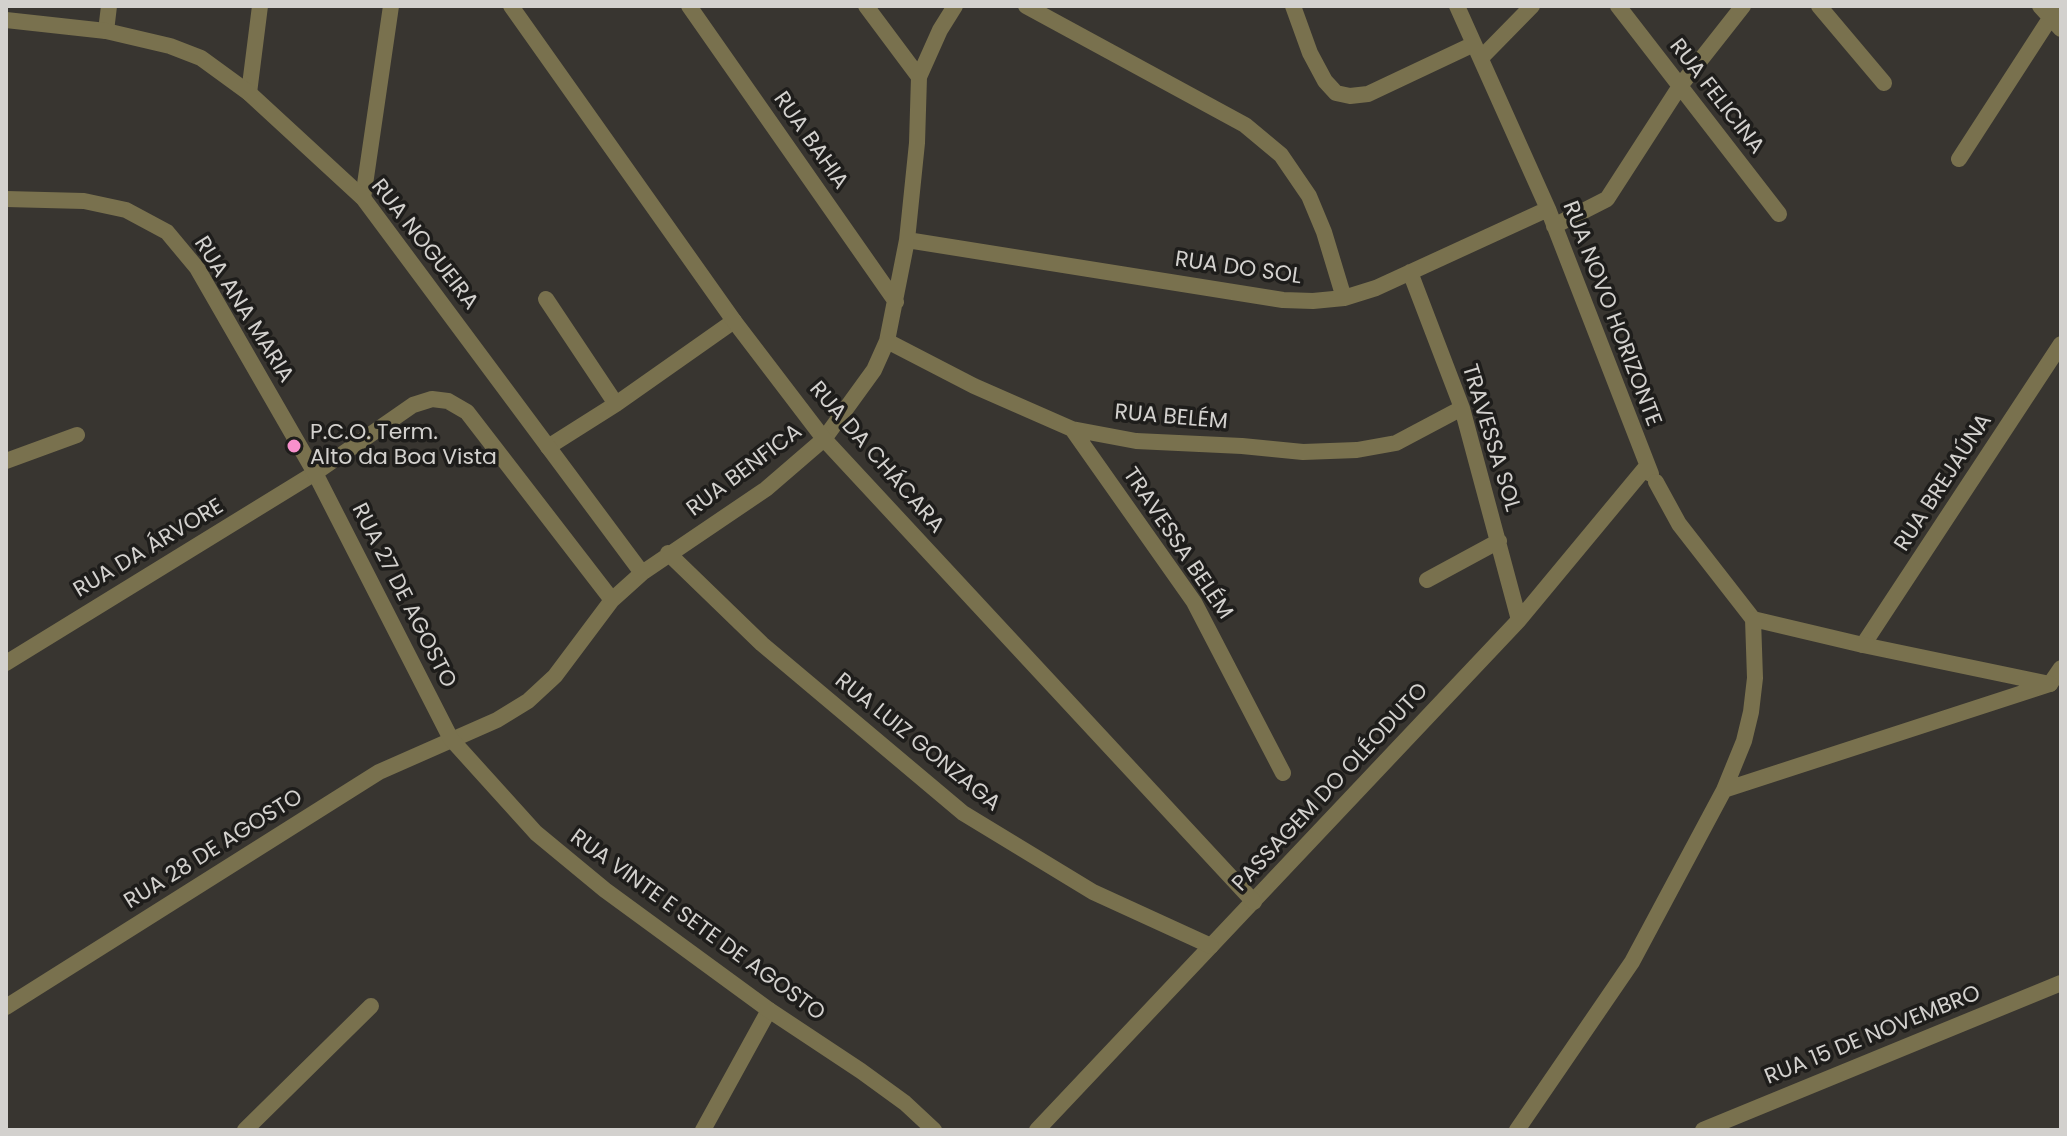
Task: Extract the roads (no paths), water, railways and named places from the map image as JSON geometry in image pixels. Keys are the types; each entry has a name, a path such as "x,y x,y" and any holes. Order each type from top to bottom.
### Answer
{"street":[{"path":"106,31 109,6"},
{"path":"249,93 260,6"},
{"path":"363,198 391,6"},
{"name":"RUA DA CHÁCARA","path":"511,6 734,321 824,439 1254,902"},
{"name":"RUA BAHIA","path":"689,6 896,302"},
{"path":"866,6 919,77"},
{"name":"RUA BENFICA","path":"451,739 497,720 528,701 555,676 612,600 642,573 766,489 824,439 874,370 887,341 907,240 917,143 919,77 940,30 955,6"},
{"path":"1026,6 1245,125 1281,155 1309,196 1344,298"},
{"path":"1293,6 1310,53 1325,81 1336,93 1350,96 1368,94 1478,51 1532,6"},
{"name":"RUA NOVO HORIZONTE","path":"1457,6 1548,209 1646,467 1679,524 1753,619"},
{"name":"RUA FELICINA","path":"1618,6 1779,214"},
{"path":"1554,226 1607,199 1680,86 1743,6"},
{"path":"1819,6 1884,83"},
{"path":"1959,159 2053,14"},
{"name":"RUA NOGUEIRA","path":"6,20 106,31 170,46 201,58 249,93 363,198 642,573"},
{"name":"RUA ANA MARIA","path":"6,199 84,201 126,210 167,232 197,268 315,473"},
{"name":"RUA DO SOL","path":"907,240 1283,300 1313,301 1344,298 1376,288 1548,209"},
{"name":"TRAVESSA SOL","path":"1410,272 1462,408 1519,620"},
{"path":"546,299 616,404"},
{"path":"548,447 616,404 734,321"},
{"name":"RUA BELÉM","path":"887,341 974,386 1072,429 1136,441 1303,452 1357,450 1396,443 1462,408"},
{"name":"RUA BREJAÚNA","path":"1863,645 2061,344"},
{"path":"315,473 413,405 432,399 448,401 467,412 612,600"},
{"name":"TRAVESSA BELÉM","path":"1072,429 1194,602 1283,773"},
{"path":"6,461 77,435"},
{"name":"PASSAGEM DO OLÉODUTO","path":"1037,1130 1519,620 1646,467"},
{"name":"RUA DA ÁRVORE","path":"8,657 315,473"},
{"name":"RUA 27 DE AGOSTO","path":"315,473 451,739"},
{"path":"1427,580 1499,541"},
{"name":"RUA LUIZ GONZAGA","path":"668,553 762,644 963,813 1093,892 1211,946"},
{"path":"1517,1130 1632,962 1724,790 1744,741 1751,712 1755,678 1753,619 1863,645 2056,683"},
{"path":"2056,683 2061,668"},
{"path":"1724,790 2056,683"},
{"name":"RUA 28 DE AGOSTO","path":"6,1007 379,772 451,739"},
{"name":"RUA VINTE E SETE DE AGOSTO","path":"451,739 536,833 605,890 769,1010 905,1103 934,1130"},
{"name":"RUA 15 DE NOVEMBRO","path":"1703,1130 2061,983"},
{"path":"245,1130 371,1006"},
{"path":"703,1130 769,1010"}],"place":[{"name":"P.C.O. Term. Alto da Boa Vista","path":"294,446"}]}
